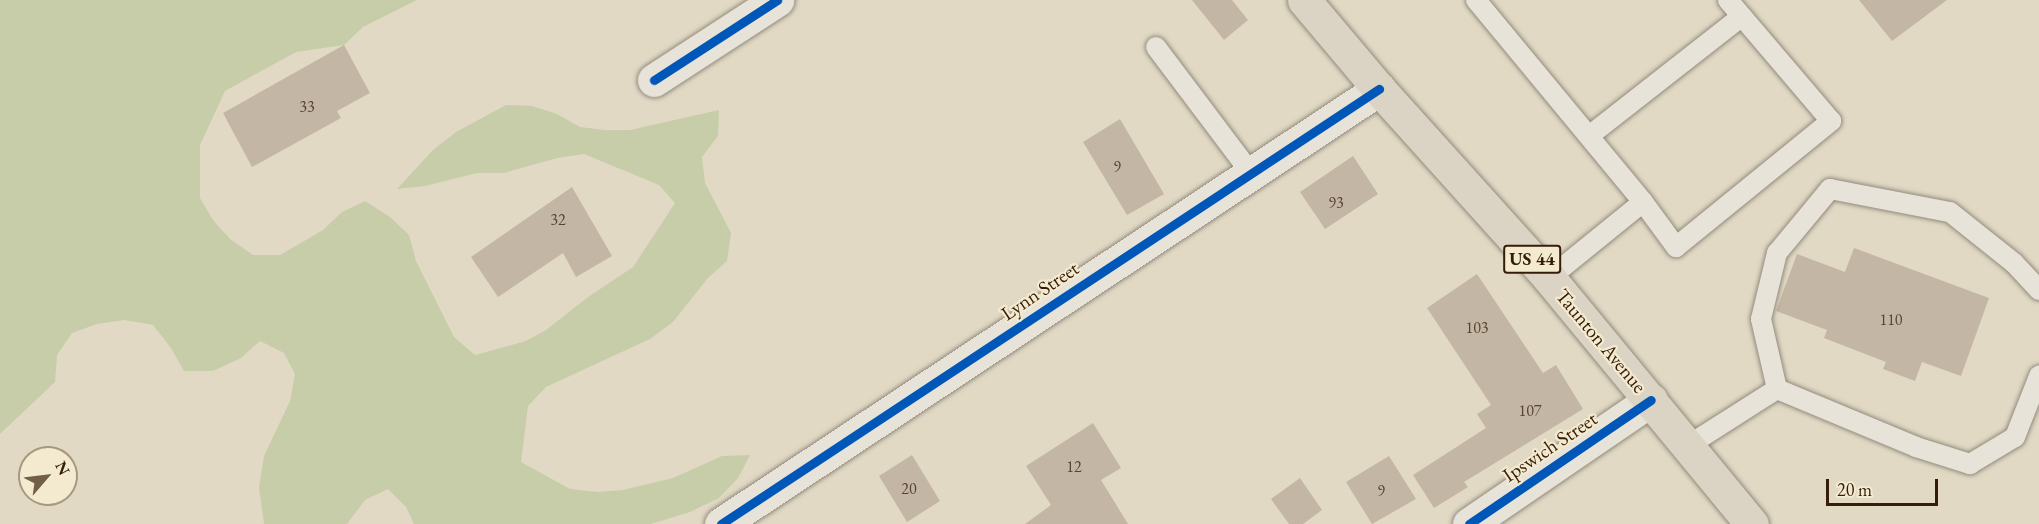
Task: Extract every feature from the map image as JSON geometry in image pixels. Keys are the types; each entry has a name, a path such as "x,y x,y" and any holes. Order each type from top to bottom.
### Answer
{"highway":[{"name":"Taunton Avenue","path":"1304,0 1379,89 1549,278 1752,524"}],"street":[{"path":"654,80 777,0"},
{"name":"Lynn Street","path":"721,524 1379,89"},
{"name":"Ipswich Street","path":"1469,524 1651,400"}],"lane":[{"path":"1476,0 1643,202 1676,247 1831,121 1728,0"},
{"path":"1589,136 1742,16"},
{"path":"1156,47 1251,173"},
{"path":"1777,388 1761,319 1777,253 1830,189 1950,212 2014,262 2039,290"},
{"path":"1549,278 1643,202"},
{"path":"1777,388 1916,447 1970,464 2015,437 2039,376"},
{"path":"1689,445 1777,388"}],"green space":[{"path":"0,0 417,0 363,27 344,45 296,52 225,91 200,145 200,198 213,220 230,239 253,255 280,255 323,230 342,212 365,201 390,217 409,235 416,261 454,337 475,355 526,341 546,330 588,297 633,267 675,203 659,185 584,154 557,158 504,173 477,173 425,186 397,189 433,150 456,132 506,105 532,106 557,114 580,127 605,130 630,130 719,110 718,136 702,157 705,183 731,233 727,261 708,278 673,322 650,339 546,387 528,406 521,462 570,489 598,492 623,490 673,478 722,456 750,455 738,478 719,498 690,512 651,524 414,524 406,507 388,489 365,500 347,524 264,524 259,487 264,456 290,401 295,374 284,353 260,341 241,358 213,371 184,371 171,348 153,325 124,320 97,324 72,333 57,355 55,382 0,434"}],"building":[{"path":"1192,0 1232,0 1248,20 1224,40"},
{"path":"1859,0 1947,0 1892,41"},
{"path":"344,45 370,93 337,111 341,118 252,167 223,113"},
{"path":"1120,119 1164,194 1127,215 1083,142"},
{"path":"1353,156 1378,194 1325,229 1300,192"},
{"path":"572,187 612,256 576,277 563,253 498,297 471,257"},
{"path":"1854,248 1989,298 1961,376 1922,362 1915,381 1883,369 1886,362 1824,338 1827,330 1776,311 1797,254 1845,272"},
{"path":"1477,274 1543,373 1556,365 1583,409 1464,482 1468,487 1434,508 1413,475 1486,428 1477,414 1491,405 1427,308"},
{"path":"1093,423 1121,468 1101,480 1128,524 1025,524 1051,505 1026,466"},
{"path":"912,455 940,501 907,522 879,476"},
{"path":"1389,456 1416,499 1372,524 1346,482"},
{"path":"1300,478 1322,510 1303,524 1289,524 1271,499"}],"cycle path":[{"path":"654,80 777,0"},
{"path":"721,524 1379,89"},
{"path":"1469,524 1651,400"}]}
